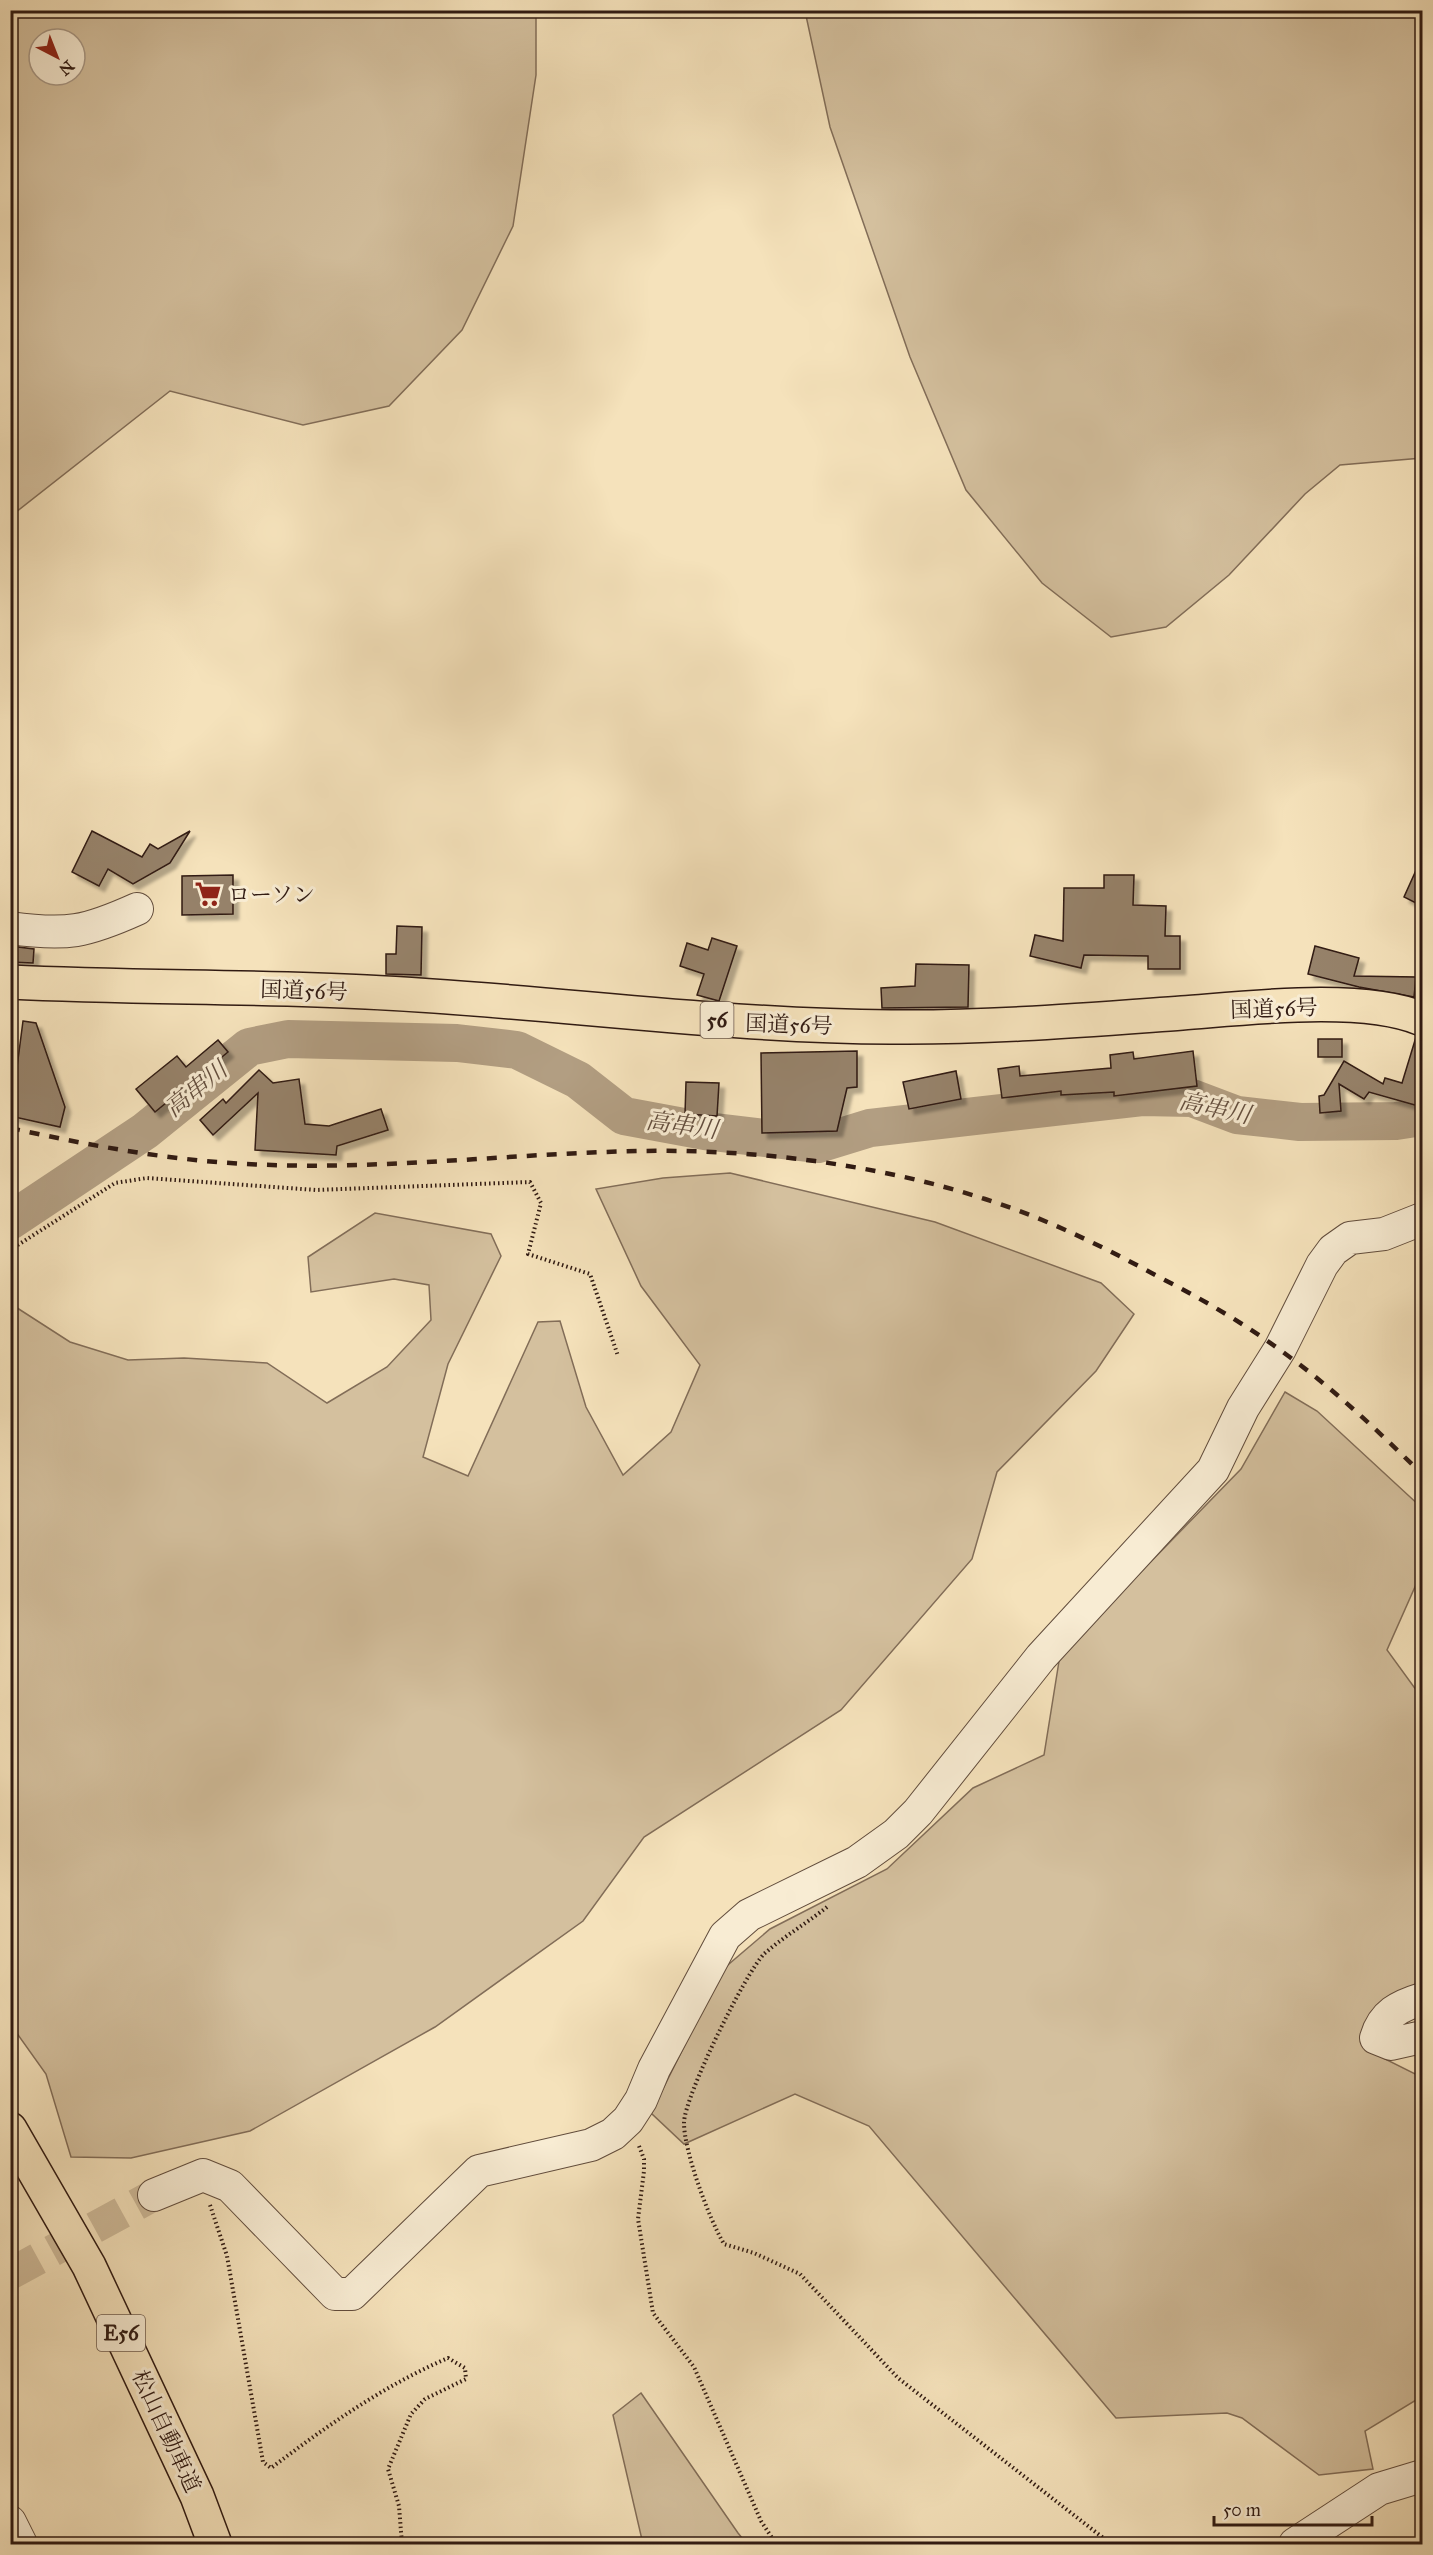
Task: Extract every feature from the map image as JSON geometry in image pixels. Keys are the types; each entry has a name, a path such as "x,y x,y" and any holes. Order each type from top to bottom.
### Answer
{"highway":[{"name":"国道56号","path":"10,982 368,992 756,1024 1007,1025 1270,1006 1354,1006 1411,1015 1422,1019"},
{"name":"松山自動車道","path":"10,2129 89,2266 197,2496 215,2544"}],"street":[{"path":"10,928 63,933 101,925 137,909"},
{"path":"154,2195 203,2175 230,2186 335,2294 352,2294 479,2172 591,2145 613,2134 628,2120 641,2100 654,2069 724,1936 749,1915 857,1862 896,1834 918,1812 1041,1657 1213,1470 1243,1408 1280,1349 1317,1274 1333,1250 1350,1238 1384,1234 1422,1219"},
{"path":"1422,1999 1404,2004 1380,2023 1376,2038 1391,2044 1422,2037"},
{"path":"1295,2544 1379,2489 1422,2476"},
{"path":"10,2522 21,2544"}],"path":[{"path":"10,1250 115,1183 147,1178 316,1190 530,1182 541,1203 528,1254 590,1274 618,1356"},
{"path":"836,1901 765,1954 749,1971 690,2095 684,2122 710,2221 724,2244 754,2253 800,2274 898,2378 1111,2544"},
{"path":"628,2120 644,2159 638,2219 653,2313 694,2367 761,2521 776,2544"},
{"path":"193,2179 212,2209 227,2256 263,2462 271,2468 332,2422 408,2375 448,2358 465,2368 466,2379 425,2399 411,2414 388,2469 399,2506 402,2544"}],"shaded area":[{"path":"11,10 536,11 536,75 513,226 462,330 389,406 303,425 170,391 11,516"},
{"path":"805,11 1422,11 1422,458 1340,465 1305,494 1229,575 1166,627 1111,637 1042,583 966,490 910,357 830,127"},
{"path":"730,1173 935,1222 1101,1283 1134,1314 1096,1371 997,1472 972,1559 841,1710 644,1837 583,1921 435,2027 250,2131 131,2158 71,2157 46,2074 11,2025 11,1304 70,1342 128,1360 184,1358 267,1363 327,1403 387,1367 431,1320 429,1285 394,1279 311,1292 308,1257 375,1213 491,1234 501,1256 448,1364 423,1457 468,1476 538,1322 560,1321 586,1407 623,1475 671,1432 700,1365 641,1286 596,1189 663,1178"},
{"path":"1285,1392 1317,1411 1422,1508 1422,1571 1387,1650 1422,1698 1422,1985 1371,2052 1415,2074 1422,2070 1422,2400 1416,2400 1365,2431 1373,2469 1319,2475 1242,2418 1227,2413 1116,2418 869,2126 795,2094 684,2144 651,2113 722,1970 770,1929 887,1869 973,1788 1044,1755 1060,1655 1241,1469"},
{"path":"641,2393 747,2544 643,2544 613,2415"}],"building":[{"path":"92,831 142,857 150,844 158,849 190,831 170,863 133,884 108,869 99,886 72,872"},
{"path":"1422,857 1422,906 1404,897"},
{"path":"233,875 233,914 182,915 182,876"},
{"path":"1104,875 1134,875 1133,905 1166,906 1165,936 1180,936 1180,969 1148,969 1148,956 1084,955 1081,968 1030,956 1035,935 1063,941 1064,888 1104,888"},
{"path":"397,926 422,927 421,975 386,974 386,954 396,954"},
{"path":"712,938 737,946 719,1001 697,995 704,974 680,966 687,943 708,950"},
{"path":"10,946 34,949 33,963 10,962"},
{"path":"1315,946 1359,958 1354,976 1416,977 1414,997 1359,987 1308,974"},
{"path":"916,964 969,965 968,1007 882,1008 881,988 915,986"},
{"path":"23,1021 36,1023 65,1107 60,1127 10,1116 10,1074 16,1075"},
{"path":"1416,1037 1422,1037 1422,1107 1369,1092 1364,1099 1339,1084 1341,1111 1320,1113 1319,1096 1324,1095 1344,1061 1383,1084 1385,1078 1402,1083"},
{"path":"1318,1039 1342,1039 1342,1057 1318,1057"},
{"path":"218,1040 228,1052 155,1112 136,1089 177,1056 186,1067"},
{"path":"857,1051 857,1087 847,1088 837,1131 762,1133 761,1053"},
{"path":"1193,1051 1197,1086 1114,1096 1114,1092 1061,1095 1061,1091 1002,1098 998,1069 1019,1066 1020,1076 1111,1068 1110,1055 1133,1052 1134,1059"},
{"path":"259,1070 273,1083 299,1079 305,1124 329,1126 381,1109 388,1130 337,1146 336,1155 255,1150 258,1093 213,1135 200,1120 223,1099 226,1103"},
{"path":"956,1071 961,1099 909,1109 903,1082"},
{"path":"686,1082 719,1083 717,1116 685,1114"}],"waterway":[{"name":"高串川","path":"10,1221 145,1131 249,1047 288,1039 457,1043 517,1050 578,1080 624,1116 705,1131 818,1144 870,1128 1142,1097 1192,1098 1237,1115 1300,1122 1396,1121 1422,1117"}],"tunnel":[{"path":"10,2274 154,2195"}],"railway":[{"path":"10,1128 140,1153 239,1164 364,1165 596,1152 685,1151 772,1156 902,1176 985,1199 1073,1233 1205,1302 1266,1340 1318,1379 1422,1474"}],"place":[{"name":"ローソン","path":"208,894"}]}
